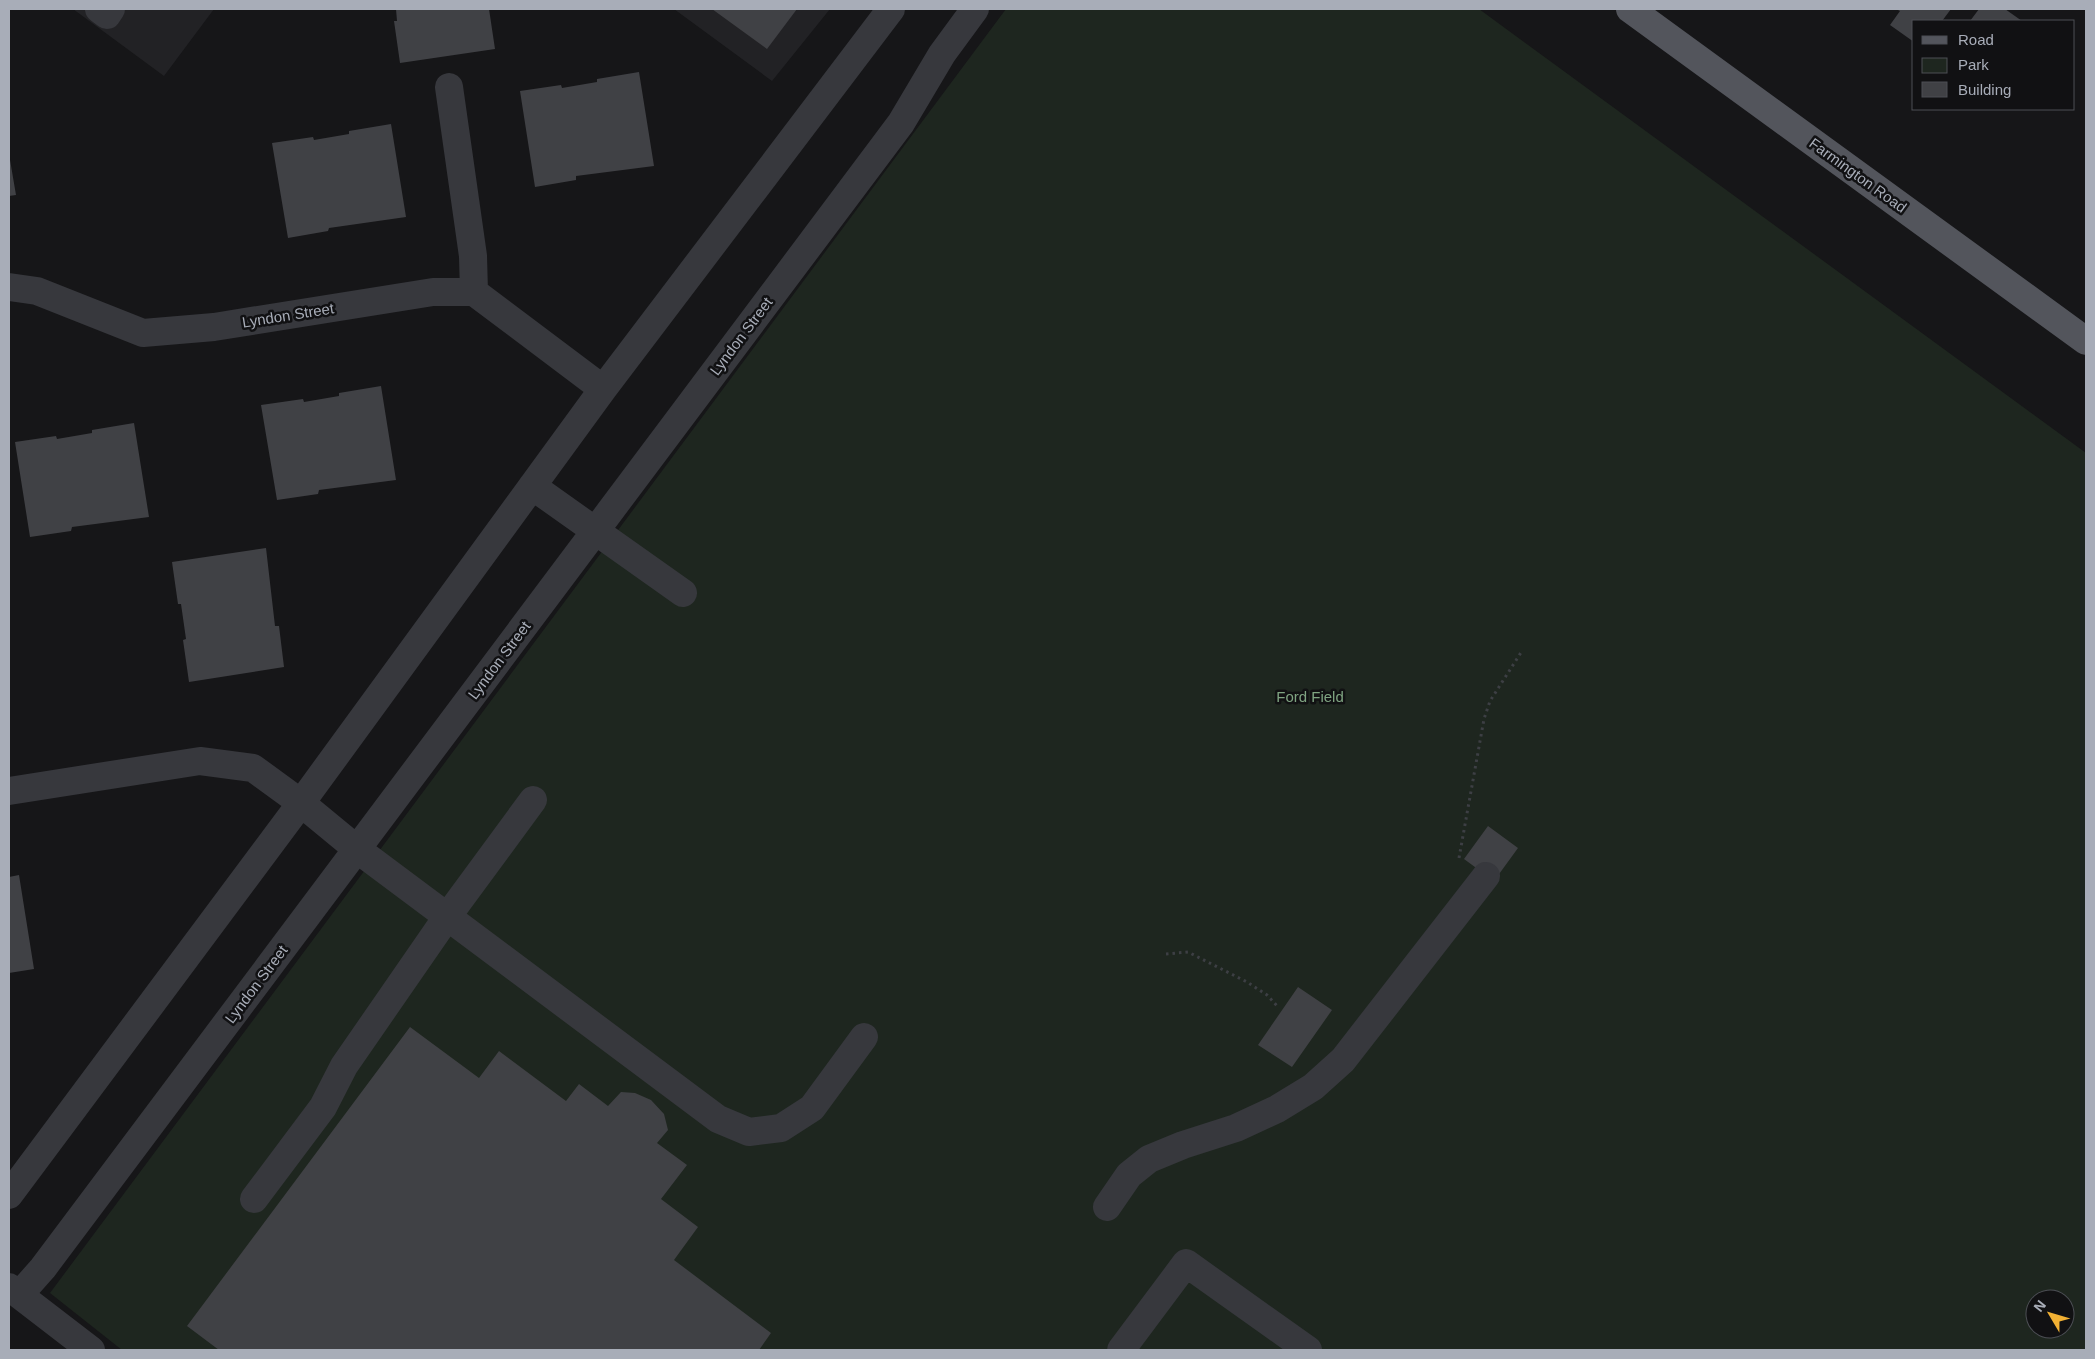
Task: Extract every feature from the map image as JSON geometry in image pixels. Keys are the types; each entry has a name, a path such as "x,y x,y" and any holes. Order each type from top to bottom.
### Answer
{"main road":[{"name":"Farmington Road","path":"1630,9 2086,341"}],"street":[{"path":"99,9 107,15 111,9"},
{"path":"9,1195 301,803 603,389 891,9"},
{"name":"Lyndon Street","path":"14,1290 43,1268 358,850 901,123 942,54 976,9"},
{"path":"450,87 473,256 474,292 603,389"},
{"name":"Lyndon Street","path":"9,287 37,291 143,333 214,327 433,292 474,292"},
{"path":"532,486 683,593"},
{"path":"9,790 200,761 253,768 301,803 358,850 718,1119 749,1132 781,1128 812,1108 864,1037"},
{"path":"254,1199 323,1107 344,1066 447,916 533,800"},
{"path":"1107,1207 1129,1175 1149,1159 1183,1145 1236,1128 1277,1108 1313,1087 1343,1060 1486,876"},
{"path":"1121,1350 1186,1263 1308,1350"},
{"path":"14,1290 91,1350"}],"path":[{"path":"1458,861 1484,718 1490,701 1522,651"},
{"path":"1166,954 1188,952 1247,982 1267,995 1279,1008"}],"shaded area":[{"path":"73,9 214,9 164,76"},
{"path":"674,9 830,9 772,81"}],"green space":[{"name":"Ford Field","path":"1006,9 1479,9 2086,453 2086,1350 122,1350 50,1293"}],"building":[{"path":"396,9 489,9 495,49 400,63 394,21 397,21"},
{"path":"712,9 797,9 767,49"},
{"path":"1896,9 1951,9 1943,20 1912,20 1912,41 1890,25 1900,11"},
{"path":"1979,9 2005,9 2021,20 1971,20"},
{"path":"639,72 654,166 576,176 576,180 535,187 520,91 561,85 562,88 597,82 597,79"},
{"path":"391,124 406,217 329,228 328,231 288,238 272,143 313,137 314,140 349,134 349,131"},
{"path":"9,154 16,195 9,196"},
{"path":"381,386 396,480 319,490 318,494 277,500 261,405 303,399 304,402 339,396 339,393"},
{"path":"134,423 149,517 72,527 71,531 30,537 15,442 56,436 57,439 92,433 92,430"},
{"path":"266,548 275,626 279,626 284,667 189,682 183,640 186,639 181,604 178,604 172,562"},
{"path":"1488,826 1518,848 1494,881 1464,859"},
{"path":"19,875 34,969 9,973 9,877"},
{"path":"1298,987 1332,1010 1292,1067 1258,1045"},
{"path":"410,1027 479,1078 499,1051 566,1101 579,1084 608,1106 621,1092 635,1093 651,1100 664,1114 668,1130 657,1143 687,1165 661,1199 698,1227 674,1260 771,1333 759,1350 219,1350 187,1326"}]}
